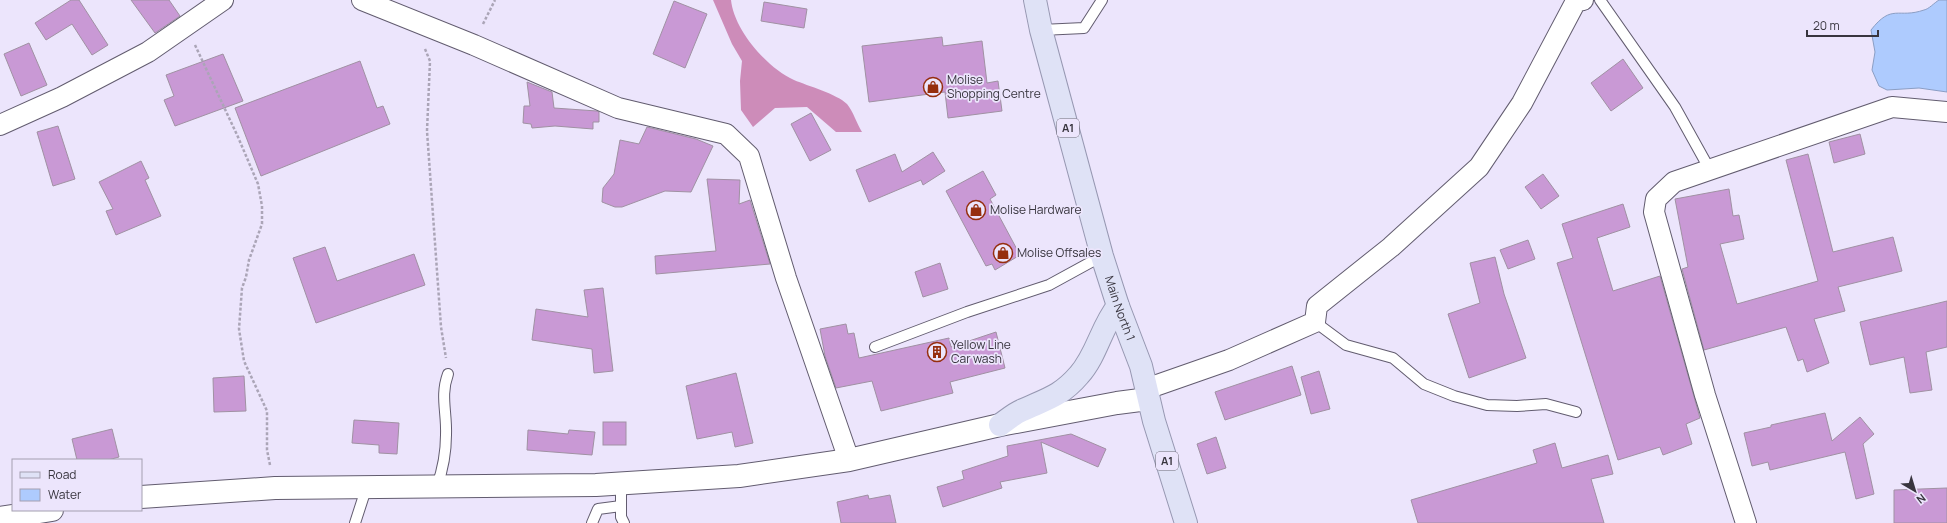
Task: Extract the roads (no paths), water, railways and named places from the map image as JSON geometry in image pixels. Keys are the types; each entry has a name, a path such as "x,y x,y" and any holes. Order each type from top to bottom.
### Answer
{"main road":[{"name":"Main North 1","path":"1035,0 1041,30 1102,256 1118,306 1141,366 1147,394 1186,523"},
{"path":"1000,425 1022,410 1059,395 1080,374 1096,347 1108,319 1118,306"},
{"path":"142,497 275,488 621,483 739,476 849,460 1000,425 1117,402 1147,394"},
{"path":"0,518 46,511"}],"street":[{"path":"0,125 62,97 148,52 224,0"},
{"path":"362,0 411,18 618,108 726,134 749,156 786,278 849,460"},
{"path":"1147,394 1315,322 1317,306 1391,247 1479,167 1522,103 1576,1 1583,0"},
{"path":"1746,523 1704,395 1654,212 1656,199 1674,182 1892,107 1947,112"}],"lane":[{"path":"1041,30 1084,28 1102,0"},
{"path":"1600,0 1675,107 1710,170"},
{"path":"875,346 967,312 1049,285 1102,256"},
{"path":"1315,322 1346,345 1393,358 1424,384 1454,396 1487,405 1546,404 1576,412"},
{"path":"437,486 443,468 446,434 443,388 448,374"},
{"path":"621,483 621,517 624,523"},
{"path":"355,523 367,486"},
{"path":"592,523 598,509 621,506"}],"water":[{"path":"1939,0 1947,0 1947,92 1919,88 1887,90 1879,86 1872,70 1875,52 1871,30 1878,22 1890,14 1924,10"}],"place":[{"name":"Molise Shopping Centre","path":"933,87"},
{"name":"Molise Hardware","path":"976,210"},
{"name":"Molise Offsales","path":"1003,253"},
{"name":"Yellow Line Car wash","path":"937,352"}]}
